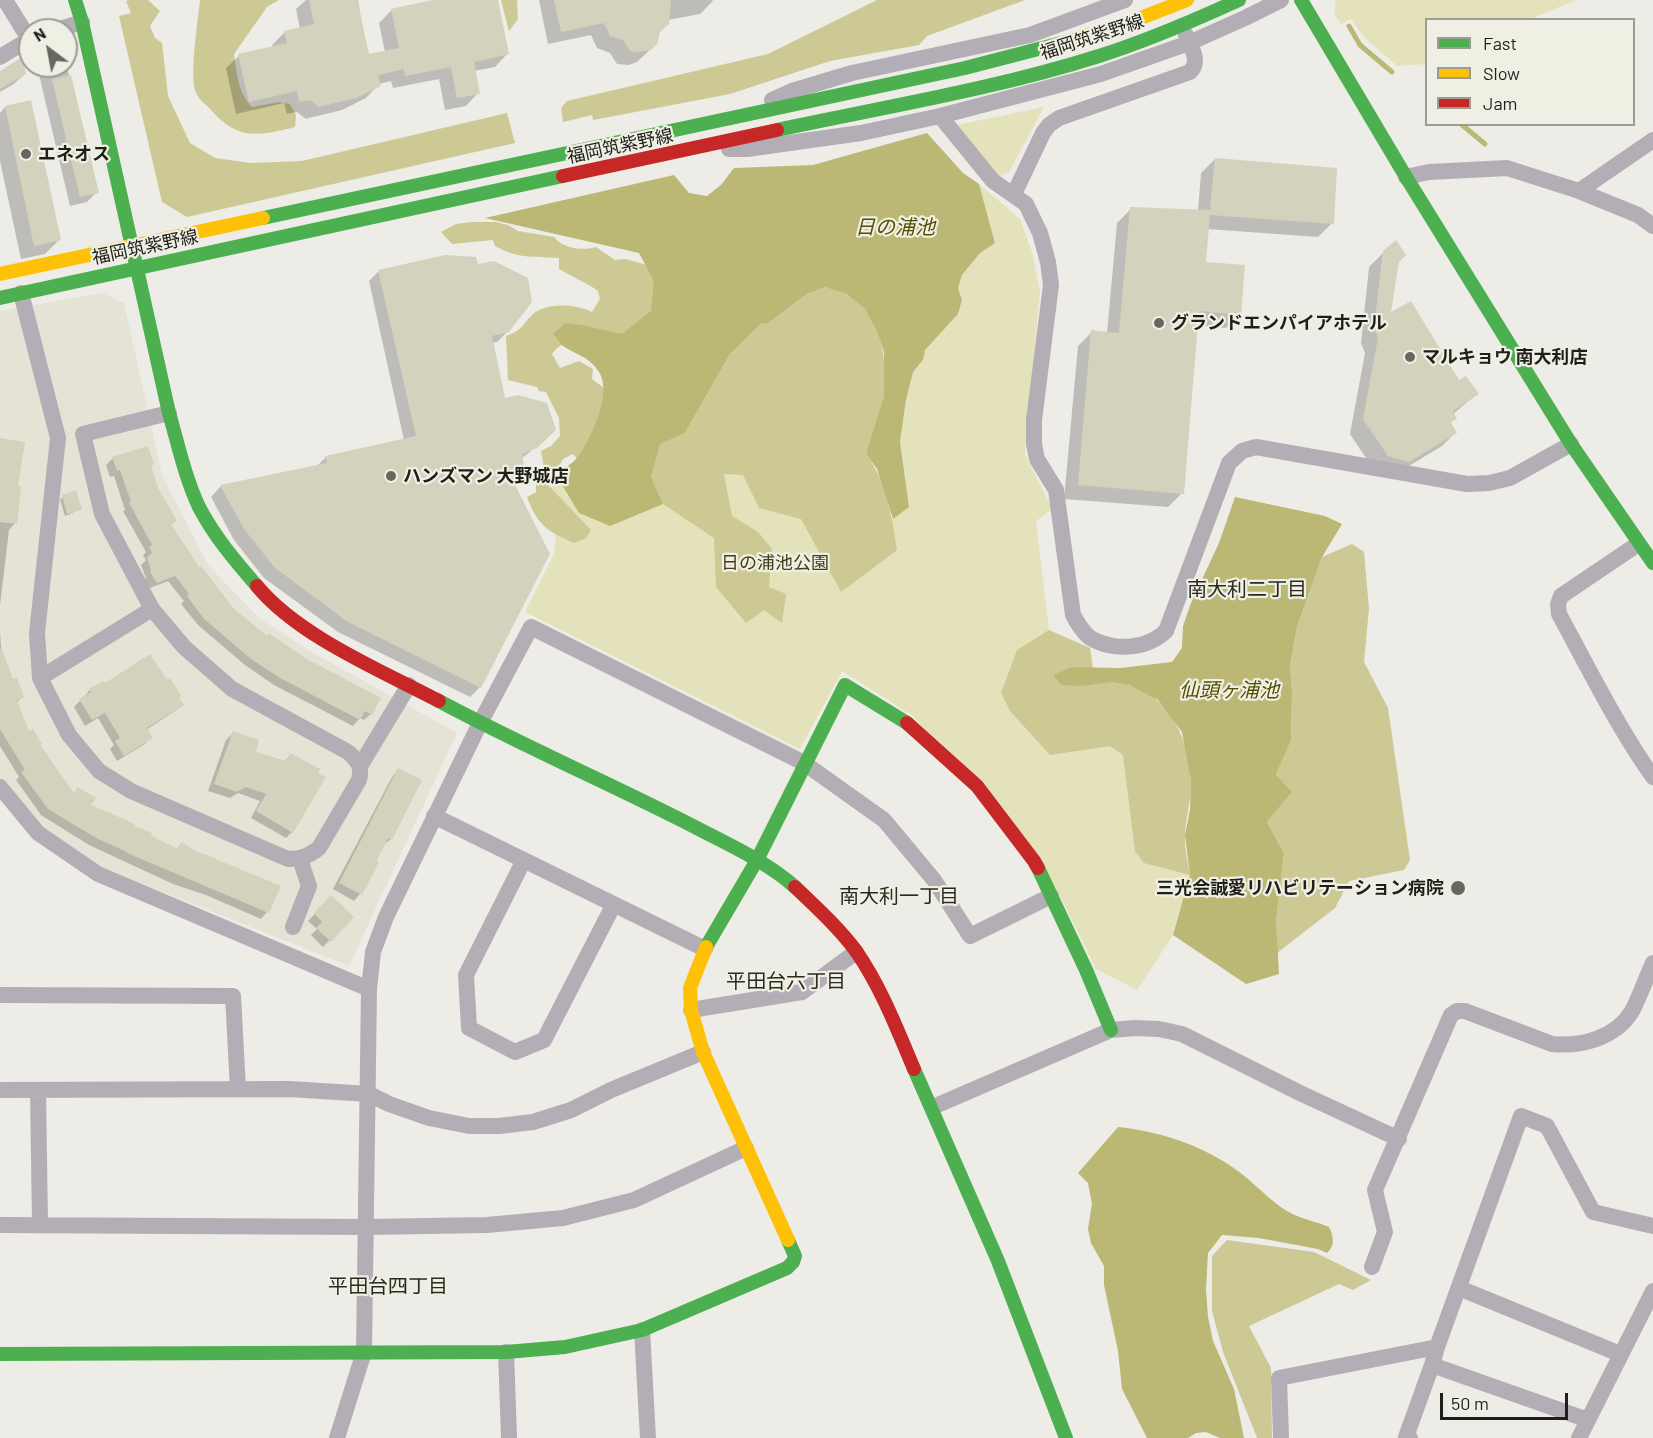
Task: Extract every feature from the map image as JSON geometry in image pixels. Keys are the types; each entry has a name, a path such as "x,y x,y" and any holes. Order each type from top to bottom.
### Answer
{"street":[{"path":"5,0 18,21"},
{"path":"75,0 138,267 169,413 187,477 200,508 232,557 270,603 317,636 480,723 671,815 757,860 792,884 827,917 856,952 889,1010 998,1261 1066,1438"},
{"path":"739,115 792,91 852,73 1030,35 1125,0"},
{"name":"福岡筑紫野線","path":"0,274 554,157 1030,53 1110,29 1187,0"},
{"name":"福岡筑紫野線","path":"0,298 1028,76 1099,56 1167,32 1239,0"},
{"path":"686,150 759,147 861,133 940,116 1101,74 1245,18 1281,0"},
{"path":"1301,0 1406,177 1571,444 1653,563"},
{"path":"78,23 82,22"},
{"path":"1014,194 1049,125 1059,118 1190,72 1195,65 1187,39"},
{"path":"0,57 18,46"},
{"path":"940,116 993,181 1026,204 1040,233 1048,262 1051,285 1034,420 1034,444 1037,459 1056,490 1073,615 1081,628 1093,640 1135,647 1159,638 1166,631 1229,463 1242,451 1256,447 1467,484 1489,483 1510,478 1571,444"},
{"path":"1579,190 1653,140"},
{"path":"1406,177 1429,172 1507,168 1579,190 1638,215 1653,226"},
{"path":"21,293 58,438 38,622 40,678 69,735 99,771 131,791 288,859 300,859 310,855 319,848 359,780 360,766 348,752 232,689 184,647 152,609 102,514 84,434"},
{"path":"58,438 84,434 169,413"},
{"path":"1638,544 1561,596 1558,614 1631,746 1653,777"},
{"path":"40,678 152,609"},
{"path":"338,1438 364,1352 369,989 373,952 386,917 434,816 531,627 804,763 884,820 934,880 970,936 1051,897"},
{"path":"360,766 409,685"},
{"path":"0,1354 506,1352 565,1347 642,1330 787,1268 795,1256 703,1052 691,1010 690,988 705,949 757,860 845,685 913,726 977,786 1034,861 1086,970 1111,1030"},
{"path":"0,787 38,833 98,874 369,989"},
{"path":"434,816 613,906 705,949"},
{"path":"293,927 309,886 300,859"},
{"path":"524,860 466,975 469,1028 515,1052 544,1040 613,906"},
{"path":"691,1010 802,992 856,952"},
{"path":"1372,1267 1385,1232 1375,1191 1451,1016 1457,1011 1465,1011 1552,1044 1566,1045 1592,1041 1618,1026 1631,1012 1653,963"},
{"path":"0,995 233,996 238,1089"},
{"path":"933,1107 1111,1030 1147,1028 1182,1034 1399,1139"},
{"path":"0,1090 238,1089 369,1094 389,1104 429,1118 469,1126 499,1126 533,1122 571,1110 620,1086 703,1052"},
{"path":"38,1090 40,1225"},
{"path":"1407,1438 1437,1347 1521,1116 1547,1126 1593,1212 1653,1226"},
{"path":"0,1225 366,1227 487,1225 562,1218 634,1200 746,1148"},
{"path":"1459,1288 1620,1354"},
{"path":"1579,1438 1653,1291"},
{"path":"642,1330 648,1438"},
{"path":"1281,1438 1279,1378 1437,1347"},
{"path":"506,1352 509,1438"},
{"path":"1432,1365 1588,1420"}],"shaded area":[{"path":"148,0 160,11 150,26 155,38 162,43 168,96 190,143 215,158 251,163 302,161 507,113 515,143 187,217 162,202 119,16 131,13 126,1"},
{"path":"200,0 279,0 267,7 234,54 239,82 252,107 279,102 290,104 296,115 295,127 260,134 240,131 221,120 196,93 193,74"},
{"path":"501,0 517,0 518,19 509,31"},
{"path":"877,0 1025,0 927,36 919,45 830,61 730,94 593,120 592,115 563,122 561,108 567,101 768,54"},
{"path":"496,222 518,231 554,237 574,248 596,247 615,260 626,259 654,267 659,303 641,338 581,337 570,340 552,354 560,368 579,361 593,369 592,379 616,397 580,462 573,454 563,459 548,485 591,530 586,538 574,543 544,526 535,515 527,497 536,492 536,475 544,468 541,451 551,446 560,436 559,418 546,392 539,391 537,387 508,380 506,336 519,330 532,315 545,308 570,306 592,312 600,299 598,291 559,269 559,258 511,253 495,246 493,240 452,244 441,232 456,224"},
{"path":"825,287 847,294 859,303 868,313 880,340 885,369 884,397 879,419 866,454 883,488 897,550 841,592 801,519 759,508 743,475 724,474 732,516 758,532 772,549 769,587 786,594 782,623 764,610 746,623 716,587 714,538 663,504 651,477 659,444 685,433 730,354 762,323 767,324 807,294"},
{"path":"102,293 124,303 162,475 208,565 259,618 308,650 457,733 349,966 97,866 39,825 0,780 0,311"},
{"path":"1352,544 1364,552 1369,609 1364,662 1388,708 1410,860 1404,870 1349,881 1335,908 1277,953 1276,921 1284,855 1267,822 1292,792 1276,774 1291,741 1290,666 1297,627 1322,557"},
{"path":"1049,630 1090,648 1093,669 1071,667 1053,675 1061,685 1113,682 1130,685 1157,700 1176,724 1183,738 1190,769 1191,790 1185,839 1190,875 1144,863 1135,851 1123,755 1110,746 1050,755 1010,711 1001,693 1017,650"},
{"path":"1227,1240 1314,1252 1371,1280 1353,1290 1339,1284 1249,1326 1271,1368 1272,1438 1257,1438 1223,1352 1212,1311 1212,1256"}],"green space":[{"path":"1336,0 1576,0 1532,18 1425,18 1425,64 1397,66 1364,37 1351,19 1341,24 1334,13"},
{"path":"1044,107 1009,172 998,177 957,125"},
{"name":"日の浦池公園","path":"979,184 1020,219 1032,252 1040,292 1025,454 1052,509 1036,521 1049,630 1090,648 1093,669 1111,682 1190,875 1173,935 1137,990 1096,969 1059,894 913,716 842,671 800,749 525,612 554,554 556,538 538,497 559,480 579,513 659,444 892,518 909,507 900,442 913,372 923,360 925,350 958,314 962,300 958,288 962,275 980,253 995,243"}],"water":[{"name":"日の浦池","path":"927,133 963,173 979,184 995,243 980,253 962,275 958,288 962,300 958,314 925,350 923,360 913,372 900,442 909,507 893,519 877,469 866,454 884,397 884,352 877,331 865,309 847,294 825,287 807,294 767,324 762,323 730,354 685,433 660,444 651,477 663,504 610,526 579,513 559,480 560,475 582,451 593,430 602,404 603,381 595,366 562,345 553,334 565,323 622,334 651,311 654,281 639,253 485,218 674,175 689,193 707,196 721,185 734,168 813,165"},
{"name":"仙頭ヶ浦池","path":"1235,497 1325,516 1342,524 1322,557 1297,627 1290,666 1291,741 1276,774 1292,792 1267,822 1284,854 1276,921 1279,974 1246,984 1173,935 1190,875 1185,835 1190,810 1191,781 1182,732 1158,700 1130,685 1111,682 1081,686 1061,685 1053,675 1071,667 1120,668 1172,662 1182,648 1183,626 1191,603 1219,543"},
{"path":"1118,1127 1170,1137 1203,1150 1234,1168 1287,1211 1329,1227 1331,1231 1332,1244 1327,1253 1318,1249 1259,1238 1222,1235 1208,1253 1206,1290 1208,1317 1213,1341 1234,1389 1244,1438 1220,1438 1206,1432 1196,1433 1188,1438 1147,1438 1122,1389 1118,1351 1104,1285 1104,1266 1091,1243 1088,1229 1092,1204 1088,1183 1078,1173"}],"building":[{"path":"309,0 357,0 369,54 399,48 391,9 432,0 498,0 509,54 474,62 480,94 457,98 451,67 405,76 404,69 378,75 381,86 356,98 319,107 310,100 299,102 297,91 249,102 238,54 287,43 284,31 314,24"},
{"path":"554,0 671,0 669,24 660,32 657,44 651,50 630,51 623,40 610,36 604,23 561,32"},
{"path":"18,60 19,78 0,89 0,71"},
{"path":"72,78 99,193 80,197 52,79"},
{"path":"31,100 61,240 34,246 5,106"},
{"name":"グランドエンパイアホテル","path":"1215,158 1337,168 1334,224 1210,215 1206,262 1245,265 1241,315 1199,311 1184,494 1078,485 1091,330 1119,333 1130,207 1210,210"},
{"name":"マルキョウ 南大利店","path":"1396,240 1406,255 1399,262 1391,312 1411,301 1459,380 1466,376 1479,394 1453,411 1457,419 1451,422 1457,433 1409,462 1388,456 1363,419 1378,338 1374,328 1383,251"},
{"name":"ハンズマン 大野城店","path":"445,255 476,257 478,264 494,261 528,278 532,302 509,332 492,336 505,398 518,395 547,403 556,430 537,448 522,454 524,467 515,485 550,554 481,688 348,622 275,568 244,529 220,485 327,463 325,456 416,436 378,270"},
{"path":"0,438 25,442 18,486 21,487 17,524 0,522"},
{"path":"148,446 158,488 177,521 171,524 199,567 201,566 234,609 267,636 269,633 305,658 381,698 372,715 365,711 360,720 280,678 251,659 204,619 175,576 157,583 150,572 147,557 152,553 149,547 152,545 129,503 131,502 120,470 117,471 112,457"},
{"path":"76,490 82,509 67,514 62,495"},
{"path":"0,649 2,649 13,679 17,678 24,697 17,700 29,731 33,729 42,744 40,745 74,793 78,787 96,798 91,805 135,824 134,826 152,833 151,836 178,849 181,842 194,850 281,886 269,913 127,853 96,838 48,809 21,772 25,770 0,729"},
{"path":"150,654 167,680 170,678 184,705 147,728 153,738 124,756 115,741 120,738 105,713 92,720 79,699 91,692 89,689 104,681 105,683"},
{"path":"233,731 259,740 256,752 286,761 290,753 320,769 318,773 326,777 293,833 256,811 266,794 246,787 237,792 214,784"},
{"path":"398,768 422,780 392,840 388,838 362,895 339,883"},
{"path":"331,895 354,917 331,942 316,928 322,922 314,913"}],"waterway":[{"path":"1349,26 1360,45 1392,72"},
{"path":"1463,126 1485,144"}],"traffic: fast":[{"path":"75,0 82,22 169,413 186,472 194,496 211,528 257,586"},
{"path":"777,130 939,97 1060,68 1135,44 1239,0"},
{"path":"1301,0 1406,177 1571,444 1653,563"},
{"path":"263,218 965,68 1073,40"},
{"path":"0,298 563,176"},
{"path":"706,947 757,860 845,685 907,723"},
{"path":"439,701 733,846 772,869 795,887"},
{"path":"1038,868 1086,970 1111,1030"},
{"path":"914,1069 998,1261 1066,1438"},
{"path":"0,1354 506,1352 565,1347 642,1330 787,1268 795,1256 788,1240"}],"traffic: slow":[{"path":"1073,40 1133,21 1187,0"},
{"path":"0,274 263,218"},
{"path":"706,947 690,988 691,1010 703,1052 788,1240"}],"traffic: jam":[{"path":"563,176 777,130"},
{"path":"257,586 274,604 318,636 367,665 439,701"},
{"path":"907,723 977,786 1038,868"},
{"path":"795,887 834,925 856,951 881,994 914,1069"}],"place":[{"name":"エネオス","path":"26,154"},
{"name":"グランドエンパイアホテル","path":"1159,323"},
{"name":"マルキョウ 南大利店","path":"1410,357"},
{"name":"ハンズマン 大野城店","path":"391,476"},
{"name":"三光会誠愛リハビリテーション病院","path":"1458,888"}],"district":[{"name":"南大利二丁目","path":"1247,589"},
{"name":"南大利一丁目","path":"899,896"},
{"name":"平田台六丁目","path":"786,981"},
{"name":"平田台四丁目","path":"388,1286"}]}
